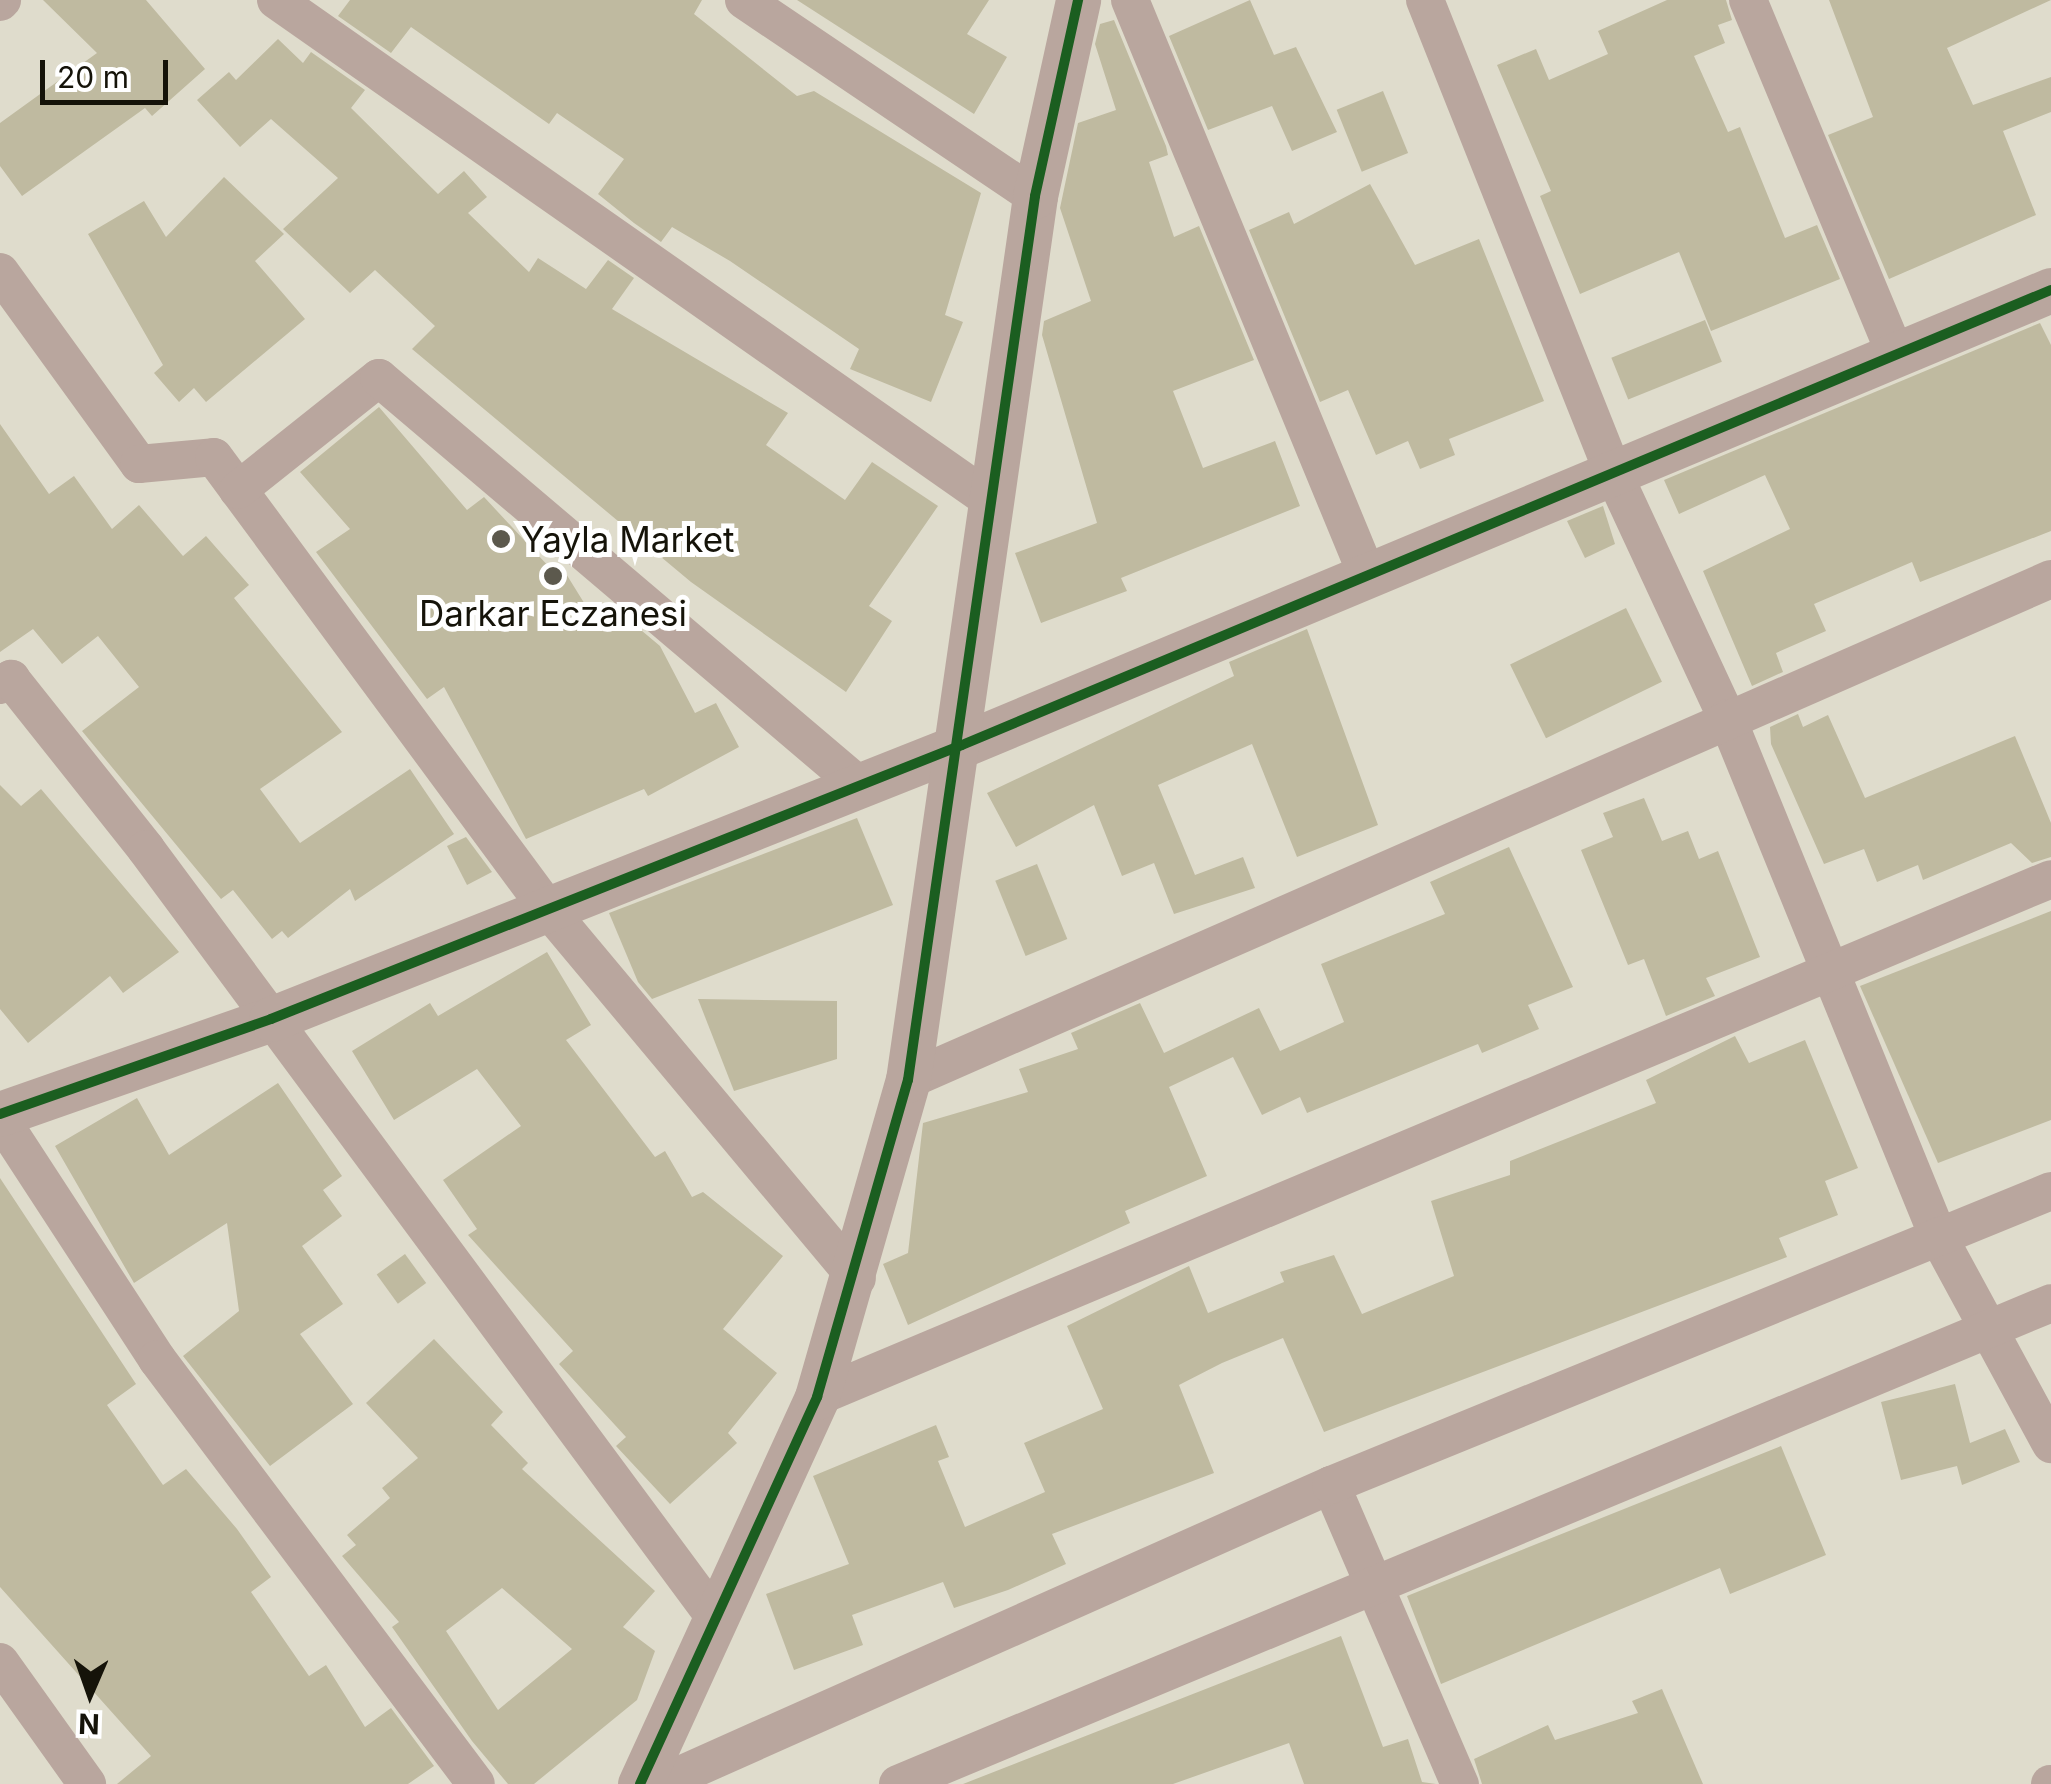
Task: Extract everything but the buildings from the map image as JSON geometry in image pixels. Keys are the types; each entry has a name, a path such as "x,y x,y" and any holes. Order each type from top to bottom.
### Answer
{"street":[{"path":"276,0 994,502"},
{"path":"744,0 1034,196"},
{"path":"640,1784 817,1397 856,1279 908,1080 962,745 1034,196 1078,0"},
{"path":"1130,0 1367,575"},
{"path":"1425,0 1614,475 1726,718 1938,1236 1995,1328 2051,1444"},
{"path":"1748,0 1896,356"},
{"path":"0,272 138,464 214,457 547,908 856,1279"},
{"path":"476,1784 156,1359 0,1116 271,1019 854,781 962,745 2051,290"},
{"path":"238,490 378,378 854,781"},
{"path":"908,1080 1726,718 2051,579"},
{"path":"0,685 11,679 271,1019 718,1620"},
{"path":"817,1397 2051,879"},
{"path":"660,1784 1331,1485 2051,1191"},
{"path":"898,1784 1372,1580 2051,1302"},
{"path":"1331,1485 1460,1784"},
{"path":"0,1662 87,1784"}],"cycle path":[{"path":"640,1784 817,1397 908,1080 1035,196 1078,0"},
{"path":"0,1114 271,1019 962,745 2051,290"}],"place":[{"name":"Yayla Market","path":"501,539"},
{"name":"Darkar Eczanesi","path":"553,576"}]}
